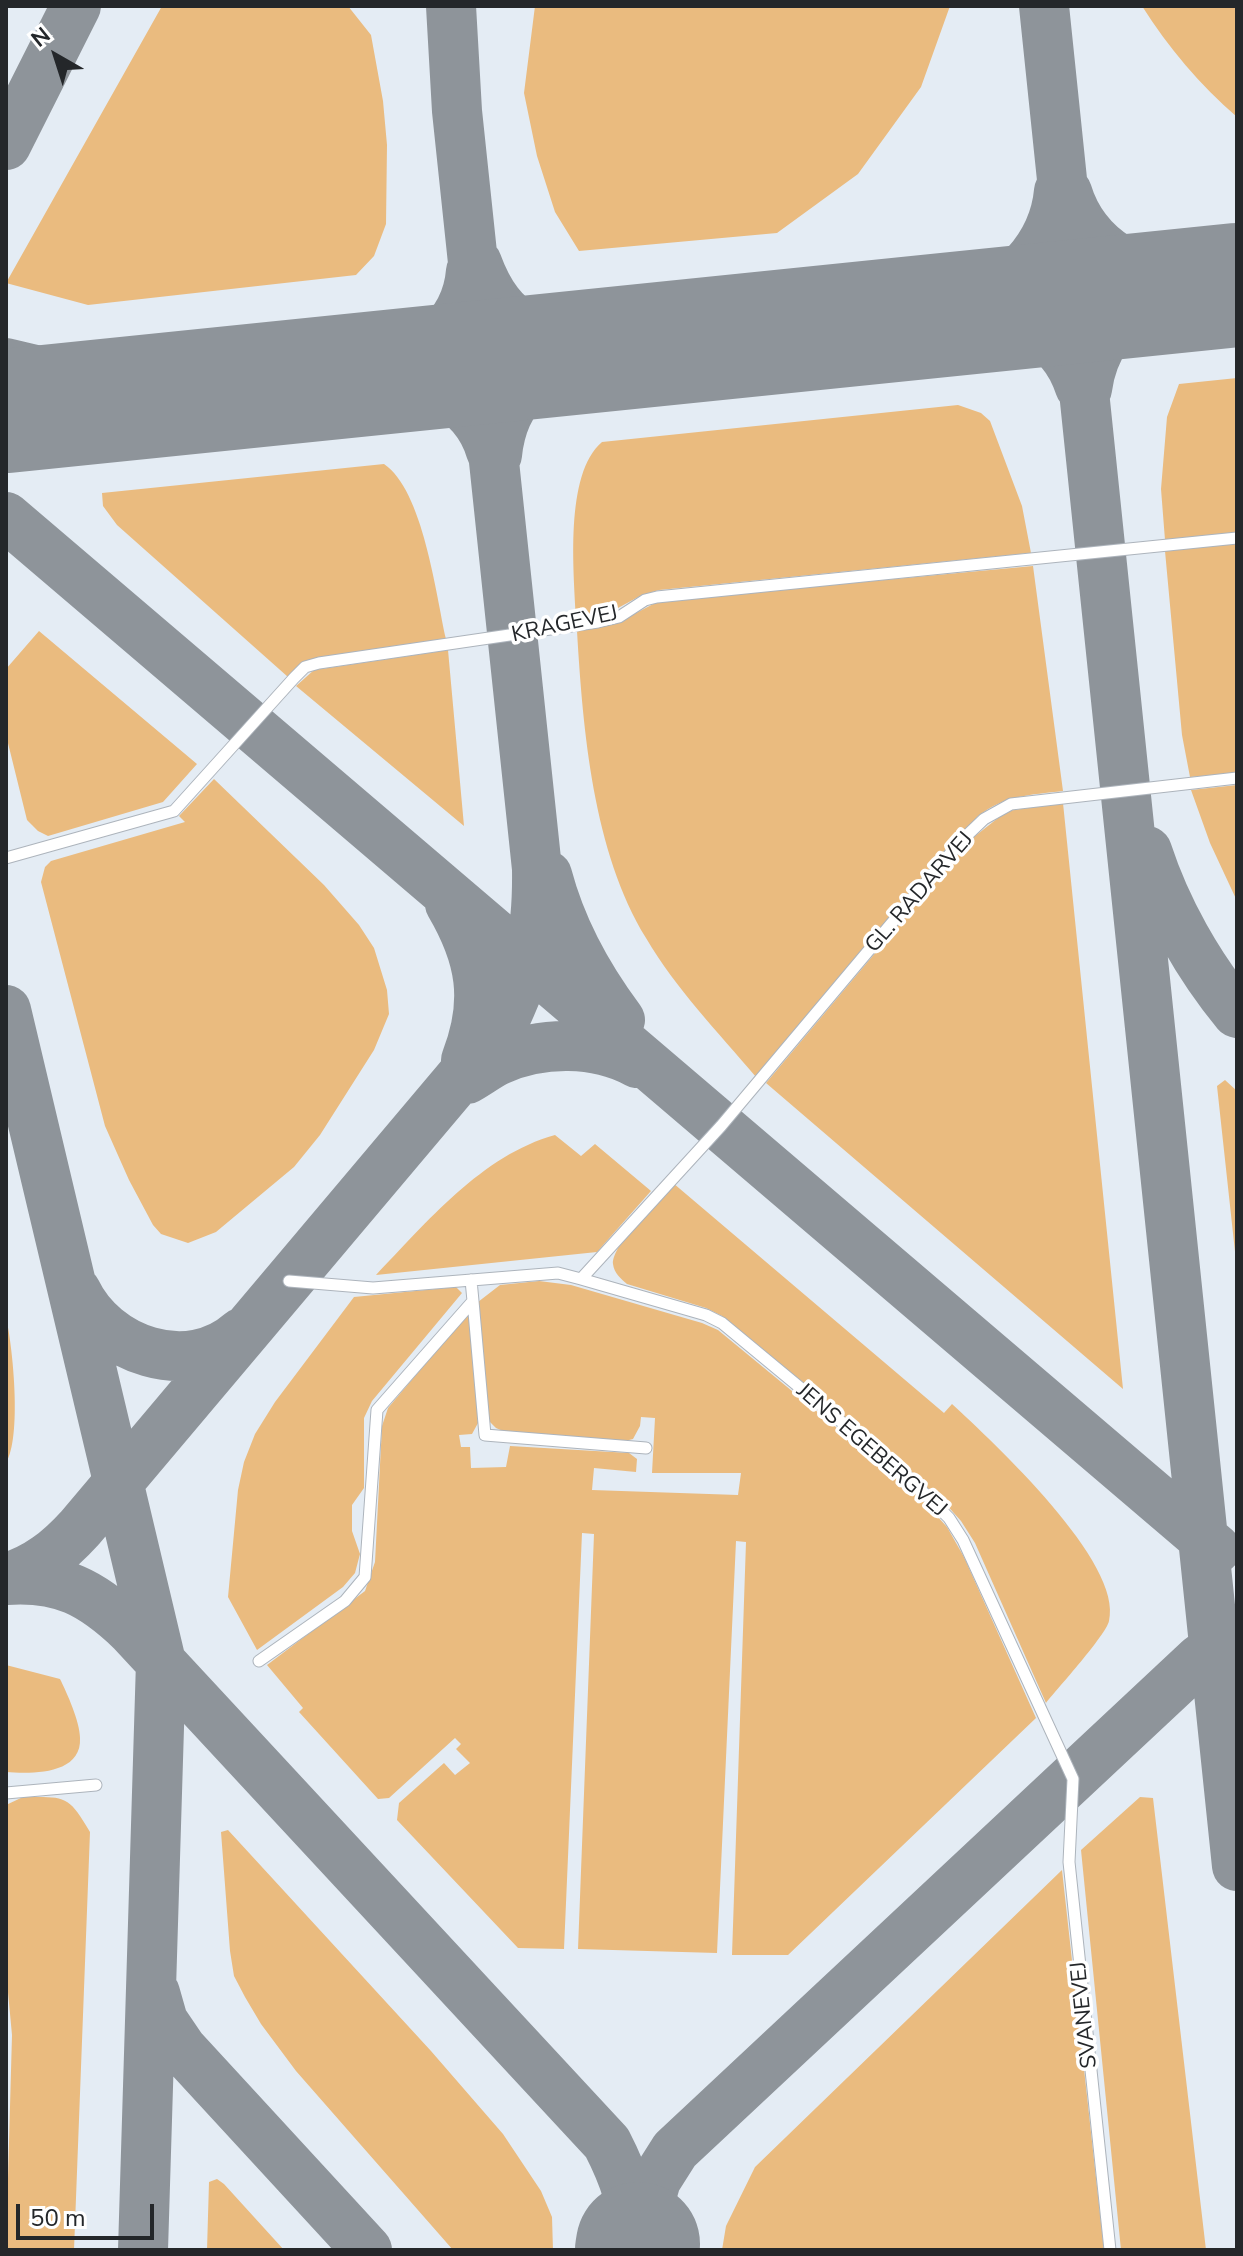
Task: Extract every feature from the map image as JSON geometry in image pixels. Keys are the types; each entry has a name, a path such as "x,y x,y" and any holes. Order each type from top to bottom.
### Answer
{"lane":[{"name":"KRAGEVEJ","path":"6,858 174,811 294,678 305,667 319,663 598,622 619,617 645,600 657,597 1237,538"},
{"name":"GL. RADARVEJ","path":"581,1279 721,1126 960,842 984,819 1011,804 1237,778"},
{"name":"JENS EGEBERGVEJ","path":"289,1281 373,1288 558,1273 706,1315 722,1323 929,1497 949,1518 963,1540 1073,1779"},
{"path":"471,1280 485,1435 646,1448"},
{"path":"259,1661 345,1601 365,1577 377,1410 473,1301"},
{"name":"SVANEVEJ","path":"1073,1779 1069,1862 1110,2250"},
{"path":"6,1793 96,1785"}],"shaded area":[{"path":"162,6 348,6 371,35 387,145 386,224 374,256 356,275 88,305 6,283"},
{"path":"535,6 950,6 921,87 858,174 777,233 579,251 555,212 537,156 524,93"},
{"path":"1142,6 1237,6 1237,117 1185,65"},
{"path":"1237,378 1237,533 1165,540 1161,489 1167,417 1179,384"},
{"path":"958,405 981,413 990,421 1022,506 1031,553 659,590 640,596 607,614 576,619 573,551 577,500 590,457 602,442"},
{"path":"384,464 409,496 418,519 446,639 314,659 302,662 288,677 117,525 103,506 102,493"},
{"path":"1237,543 1237,773 1190,777 1182,735 1165,551"},
{"path":"1033,566 1063,791 1007,800 977,817 756,1077 670,975 628,904 602,829 594,789 587,749 577,631 617,623 659,601"},
{"path":"39,631 197,764 163,802 48,836 27,820 6,735 6,669"},
{"path":"448,650 464,826 296,686 314,670"},
{"path":"214,779 324,885 359,925 374,948 387,990 389,1014 374,1050 320,1135 294,1167 216,1232 188,1243 161,1234 153,1225 105,1126 41,882 45,867 51,861 185,822 179,816"},
{"path":"1237,785 1237,901 1210,843 1191,790"},
{"path":"1063,803 1123,1389 766,1083 970,840 1007,811"},
{"path":"1225,1080 1237,1091 1237,1270 1217,1086"},
{"path":"555,1135 581,1156 595,1144 651,1191 597,1252 376,1275 435,1213 479,1174 528,1145"},
{"path":"673,1183 944,1413 952,1404 1024,1474 1077,1537 1097,1568 1108,1597 1109,1621 1091,1649 1046,1703 975,1543 944,1502 722,1316 706,1308 627,1284 616,1273 613,1264 620,1245"},
{"path":"539,1281 571,1285 718,1330 917,1494 947,1527 964,1557 1036,1718 788,1955 732,1955 746,1542 736,1541 717,1953 578,1949 594,1534 582,1533 564,1949 518,1948 397,1820 399,1803 444,1763 455,1775 470,1763 456,1749 461,1744 455,1738 389,1798 378,1799 299,1712 303,1708 267,1665 365,1591 375,1562 382,1426 388,1408 470,1311 478,1423 472,1434 459,1435 461,1447 470,1447 471,1468 506,1467 510,1446 629,1453 637,1459 636,1472 594,1468 592,1490 738,1495 741,1473 652,1473 655,1418 641,1417 633,1439 625,1441 505,1432 489,1421 478,1302 500,1285"},
{"path":"456,1287 462,1293 372,1401 364,1418 364,1488 352,1505 352,1531 360,1554 355,1573 343,1587 257,1650 228,1597 238,1490 255,1434 275,1402 354,1297"},
{"path":"6,1317 15,1414 11,1451 6,1463"},
{"path":"6,1665 60,1679 76,1716 80,1738 73,1759 64,1766 41,1772 6,1772"},
{"path":"23,1797 64,1800 76,1810 90,1832 74,2250 6,2250 12,2035 6,1971 6,1805"},
{"path":"1140,1797 1153,1798 1206,2250 1121,2250 1081,1850"},
{"path":"228,1830 503,2134 541,2191 552,2217 553,2250 453,2250 296,2071 261,2024 234,1976 221,1832"},
{"path":"1062,1870 1104,2250 722,2250 726,2226 755,2167"},
{"path":"217,2179 284,2250 207,2250 209,2182"}],"taxiway":[{"path":"6,145 76,6"},
{"path":"6,1578 28,1570 47,1558 80,1528 500,1030 525,970 536,914 537,869 457,111 451,6"},
{"path":"1044,6 1237,1866"},
{"path":"910,317 941,312 978,300 1012,278 1027,264 1049,230 1059,191"},
{"path":"1067,192 1076,214 1101,246 1136,268 1196,289"},
{"path":"477,263 498,303 526,328 561,341 605,350"},
{"path":"362,375 401,361 434,341 459,312 471,271"},
{"path":"1087,389 1094,360 1117,323 1140,305 1196,289"},
{"path":"948,316 991,318 1045,336 1071,366 1080,387"},
{"path":"497,455 508,413 531,383 563,363 604,350"},
{"path":"6,363 82,381 193,392"},
{"path":"363,375 422,385 457,402 471,414 483,431 491,451"},
{"path":"6,517 1216,1549"},
{"path":"1147,851 1184,936 1237,1013"},
{"path":"547,875 576,951 620,1020"},
{"path":"450,904 469,942 478,980 478,1018 466,1060"},
{"path":"6,1010 161,1662 143,2250"},
{"path":"467,1079 499,1060 533,1049 551,1047 587,1047 637,1063"},
{"path":"76,1291 89,1312 106,1329 127,1343 149,1352 173,1356 197,1355 220,1347 241,1333"},
{"path":"6,1580 26,1579 59,1584 89,1597 131,1630 607,2143 627,2192 638,2244"},
{"path":"639,2239 656,2180 675,2150 1199,1660 1237,1639"},
{"path":"155,1993 163,2021 182,2049 367,2250"}],"runway":[{"path":"6,411 1237,285"},
{"path":"637,2250 638,2244"}]}
